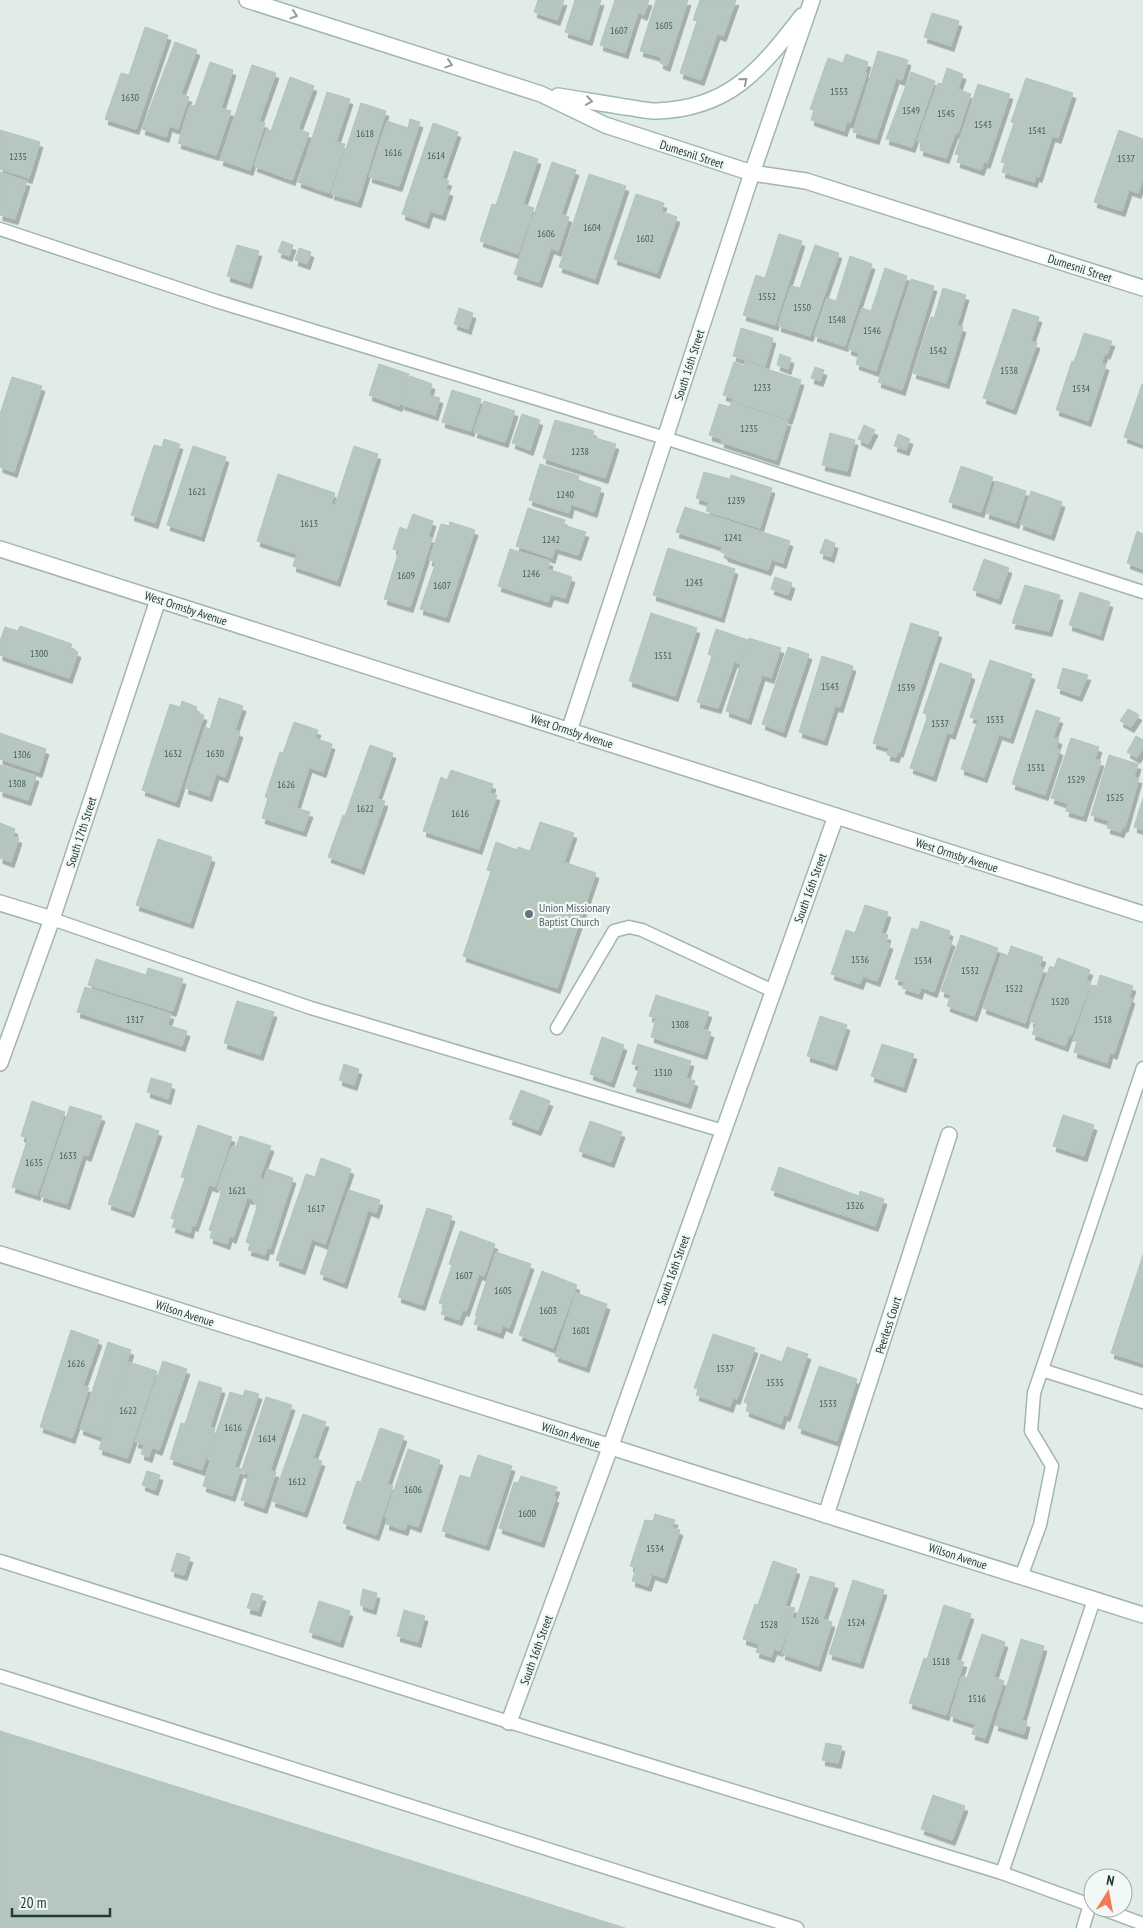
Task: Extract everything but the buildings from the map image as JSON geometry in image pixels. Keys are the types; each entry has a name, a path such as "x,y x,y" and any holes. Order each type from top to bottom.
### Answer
{"street":[{"name":"Dumesnil Street","path":"247,0 541,94 606,125 752,174 806,181 1143,288"},
{"path":"541,94 654,111 690,108 722,96 745,81 771,56 811,3"},
{"name":"South 16th Street","path":"569,731 752,174 811,3"},
{"name":"West Ormsby Avenue","path":"0,549 1143,914"},
{"name":"South 17th Street","path":"0,1063 52,919 158,600"},
{"name":"South 16th Street","path":"509,1722 610,1448 836,816"},
{"path":"0,903 52,919"},
{"name":"Peerless Court","path":"826,1514 949,1135"},
{"name":"Wilson Avenue","path":"0,1254 1143,1615"}],"lane":[{"path":"0,230 216,301 665,438 1143,592"},
{"path":"52,919 312,1008 723,1131"},
{"path":"557,1028 614,931 629,927 642,930 773,991"},
{"path":"1021,1577 1040,1525 1052,1466 1031,1431 1034,1393 1143,1068"},
{"path":"1042,1370 1143,1402"},
{"path":"0,1561 509,1722 1002,1873 1083,1902"},
{"path":"1002,1873 1094,1600"},
{"path":"0,1676 797,1928"},
{"path":"1127,1918 1143,1924"}],"place":[{"name":"Union Missionary Baptist Church","path":"529,914"}]}
